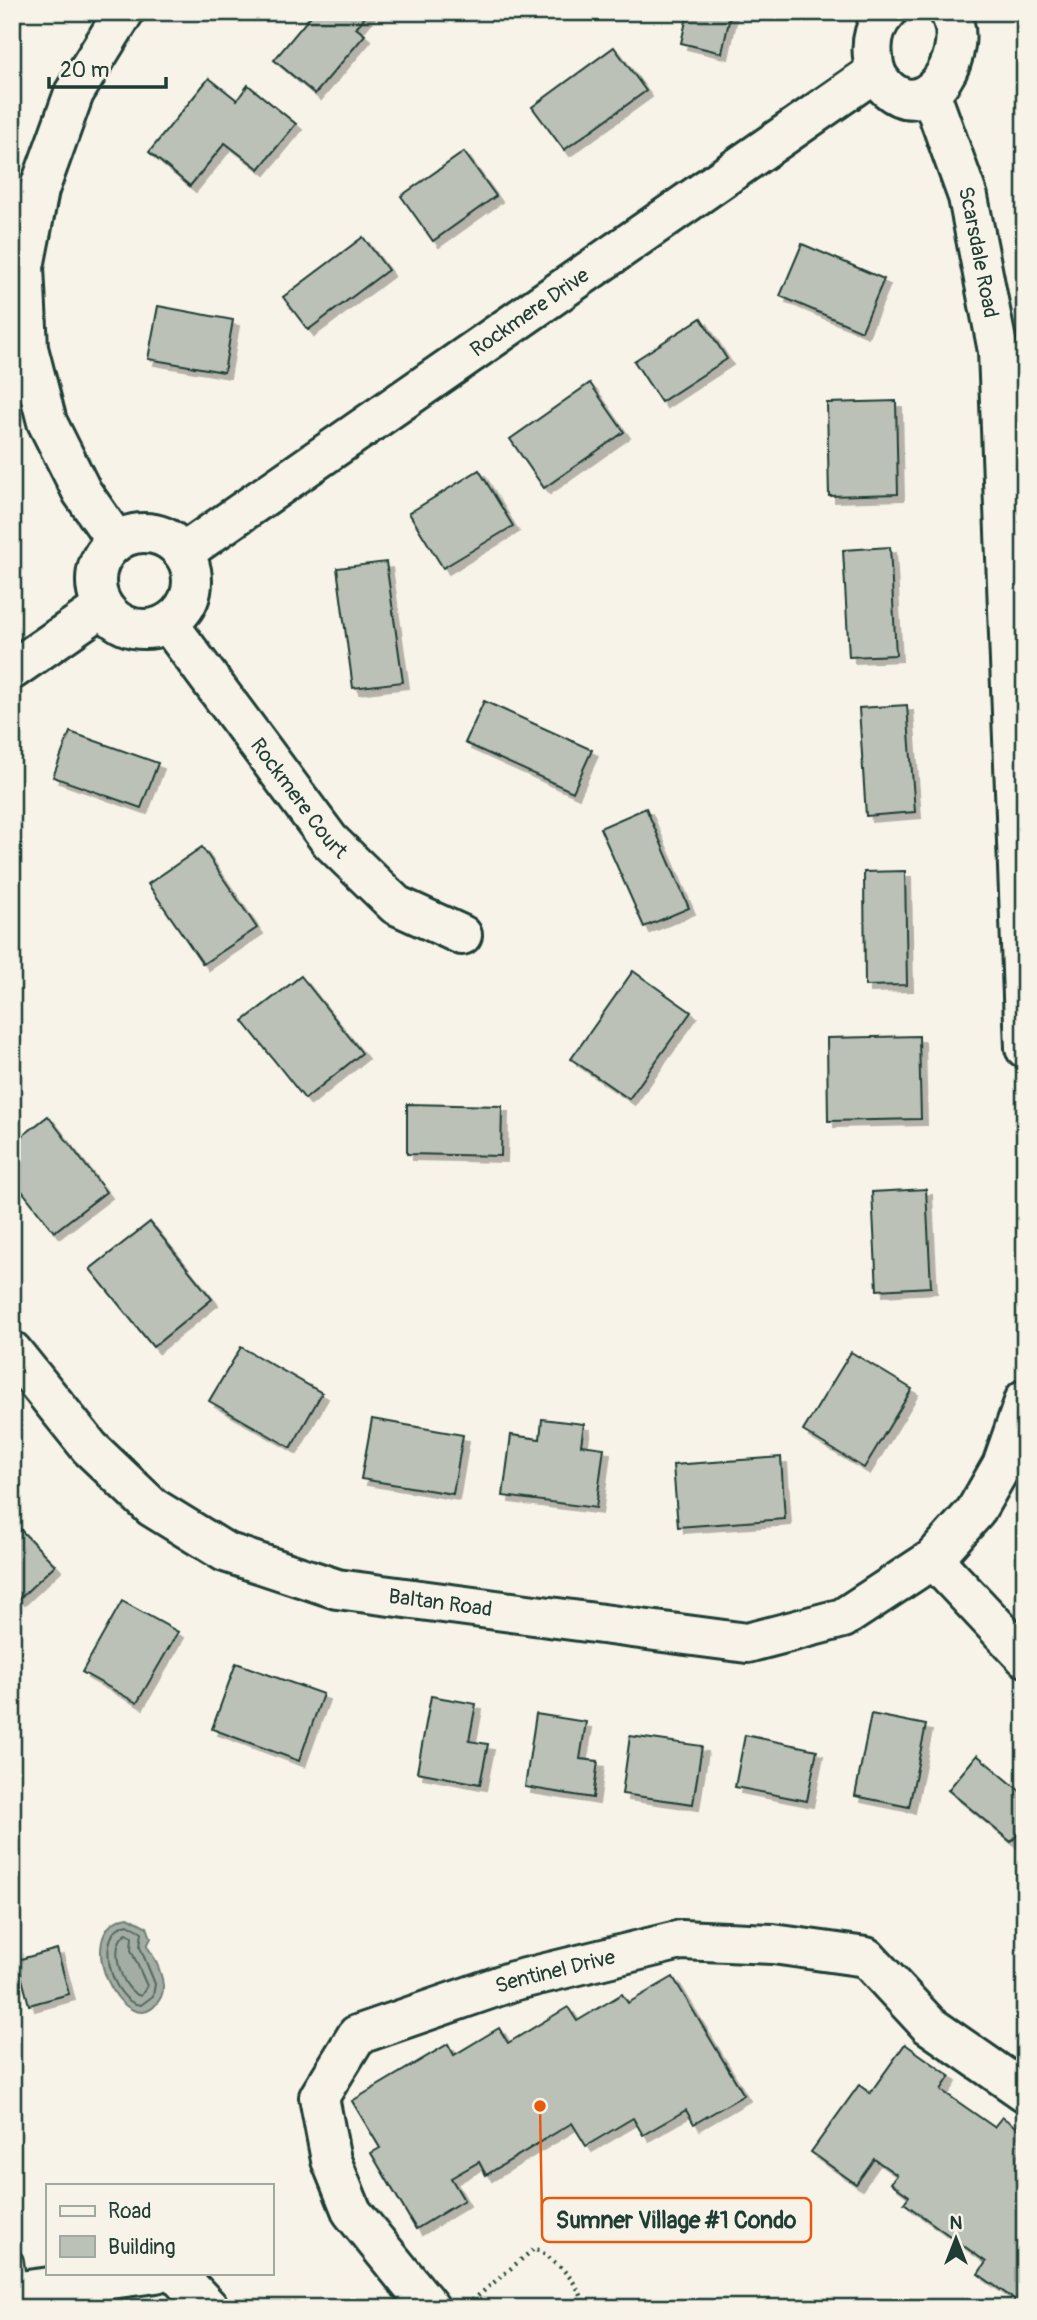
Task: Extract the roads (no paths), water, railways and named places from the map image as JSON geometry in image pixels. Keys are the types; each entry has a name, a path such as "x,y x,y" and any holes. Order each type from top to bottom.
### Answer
{"street":[{"path":"116,541 82,492 47,422 28,348 24,267 39,190 74,93 124,12"},
{"path":"887,12 874,34 875,72 894,94 908,99 930,92 944,78 953,61 956,15"},
{"name":"Rockmere Drive","path":"183,553 875,72"},
{"name":"Scarsdale Road","path":"930,92 968,197 999,351 1025,1048"},
{"path":"129,535 159,535 183,553 190,567 189,598 181,612 168,623 139,629 118,622 103,607 95,579 105,551 116,541 129,535"},
{"path":"12,670 103,607"},
{"name":"Rockmere Court","path":"168,623 330,841 396,905 462,935"},
{"name":"Baltan Road","path":"12,1351 90,1448 152,1507 225,1552 337,1589 747,1643 844,1618 933,1559"},
{"path":"1025,1399 1002,1465 975,1512 933,1559 1025,1657"},
{"name":"Sentinel Drive","path":"448,2307 352,2212 331,2160 319,2097 357,2035 513,1981 681,1940 774,1944 866,1957 929,2025 1025,2092"},
{"path":"13,2282 140,2274"},
{"path":"177,2274 209,2308"}],"water":[{"path":"128,1917 147,1927 151,1938 147,1946 162,1978 161,1997 148,2010 134,2010 120,2000 109,1983 102,1963 102,1943 110,1926"}],"place":[{"name":"Sumner Village #1 Condo","path":"540,2106"}]}
